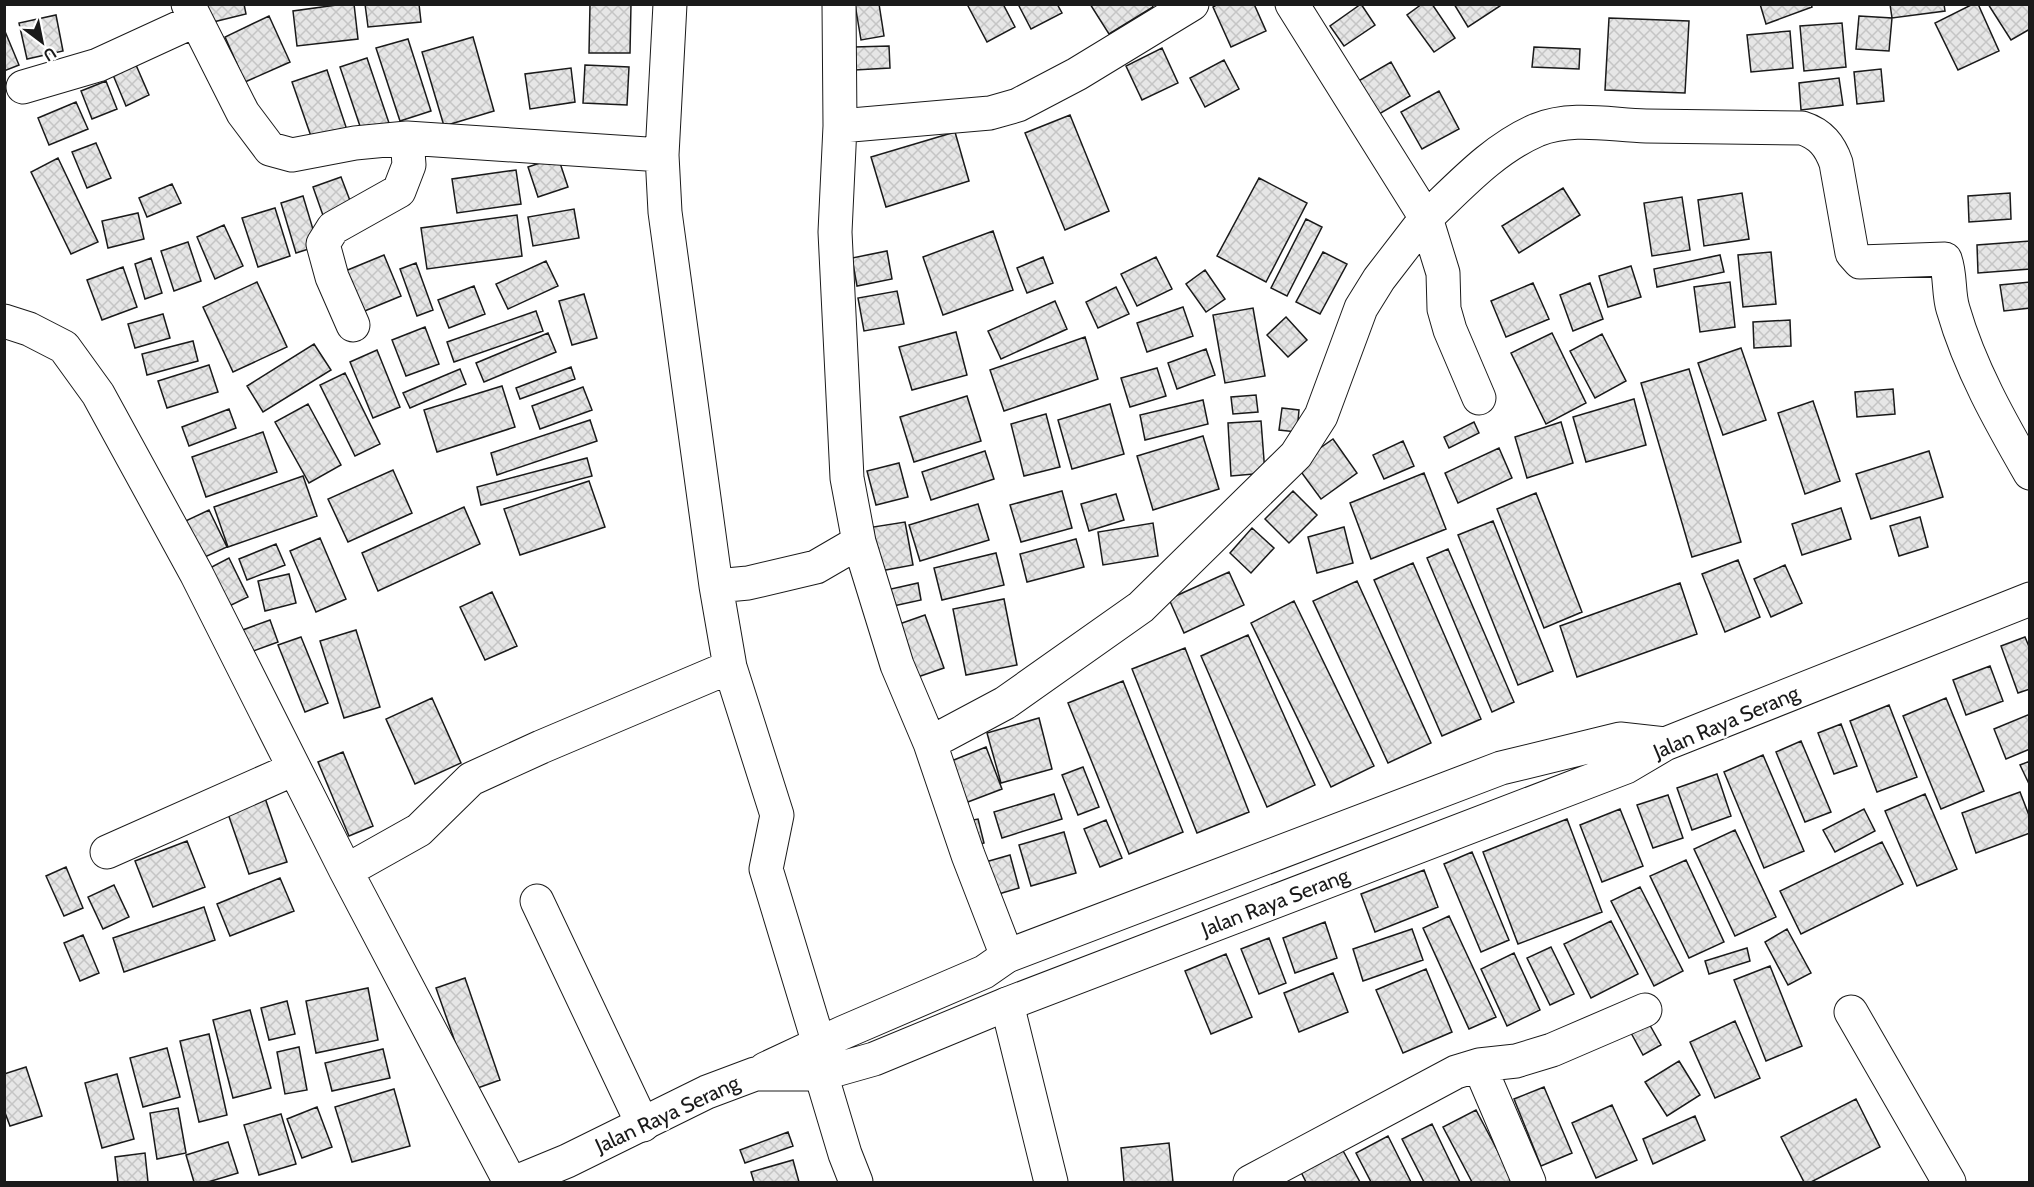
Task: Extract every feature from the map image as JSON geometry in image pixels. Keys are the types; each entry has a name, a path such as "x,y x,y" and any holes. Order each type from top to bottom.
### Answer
{"main road":[{"path":"670,4 662,155 665,212 716,586 730,667 777,814 766,869 827,1050 845,1154 856,1182"},
{"path":"839,4 840,126 835,232 847,478 859,542 897,665 930,743 968,855 995,964"},
{"path":"840,126 990,113 1018,105 1077,74 1192,4"},
{"path":"1292,4 1426,218 1443,273 1444,309 1450,330 1479,398"},
{"path":"23,87 98,65 192,12 243,113 270,149 292,155 355,143 407,138 662,155"},
{"path":"930,743 1005,703 1142,607 1296,455 1321,416 1361,308 1379,279 1426,218 1493,155 1536,130 1556,124 1581,122 1810,130 1828,144 1836,163 1852,253 1855,258 1860,262 1945,259 1952,307 1969,356 1986,393 2030,473"},
{"path":"353,325 332,277 323,244 333,228 399,191 410,165 407,138"},
{"path":"4,321 29,329 64,347 99,394 196,573 346,871 510,1182"},
{"path":"716,586 748,583 816,567 859,542"},
{"name":"Jalan Raya Serang","path":"516,1182 567,1161 707,1092 827,1050 854,1066 998,1008 1615,771 1665,744 2030,599"},
{"path":"346,871 419,830 471,779 730,667"},
{"path":"827,1050 995,964 1501,768 1620,739 1665,744"},
{"path":"107,852 294,769"},
{"path":"537,901 643,1125"},
{"path":"998,1008 1050,1182"},
{"path":"1250,1182 1456,1072 1552,1050 1645,1010"},
{"path":"1851,1012 1949,1182"},
{"path":"1479,1065 1528,1182"}],"building":[{"path":"204,4 244,4 246,14 209,23"},
{"path":"354,4 358,39 297,46 293,11"},
{"path":"365,4 419,4 421,22 368,27"},
{"path":"590,4 631,4 630,53 589,53"},
{"path":"855,4 879,4 884,36 861,40"},
{"path":"967,4 1003,4 1015,27 987,42"},
{"path":"1018,4 1057,4 1062,13 1031,29"},
{"path":"1090,4 1152,4 1153,7 1109,34"},
{"path":"1218,4 1254,4 1266,31 1231,47 1213,7"},
{"path":"1361,4 1375,25 1344,46 1330,26"},
{"path":"1422,4 1432,4 1455,38 1434,52 1407,15"},
{"path":"1454,4 1503,4 1468,27"},
{"path":"1760,4 1811,4 1812,7 1766,24"},
{"path":"1890,4 1944,4 1945,11 1892,18"},
{"path":"1973,4 1978,4 1999,51 1958,70 1935,23"},
{"path":"1988,4 2030,4 2030,29 2011,40"},
{"path":"56,15 63,51 27,59 19,23"},
{"path":"269,16 290,62 245,82 225,37"},
{"path":"1859,16 1892,18 1889,51 1856,49"},
{"path":"1609,18 1689,21 1685,93 1605,90"},
{"path":"1842,23 1846,67 1804,71 1800,26"},
{"path":"4,29 19,65 4,71"},
{"path":"1790,31 1793,68 1751,72 1747,35"},
{"path":"473,37 494,111 444,126 422,52"},
{"path":"408,39 431,111 400,121 376,48"},
{"path":"889,46 890,68 855,70 854,47"},
{"path":"1534,47 1580,49 1579,69 1532,67"},
{"path":"1162,48 1178,83 1142,100 1126,66"},
{"path":"367,58 389,123 362,132 340,67"},
{"path":"1224,60 1239,89 1205,107 1190,78"},
{"path":"1391,62 1410,96 1374,117 1355,83"},
{"path":"136,65 149,95 126,106 113,75"},
{"path":"585,65 629,67 627,105 583,103"},
{"path":"571,68 575,102 530,109 525,74"},
{"path":"1881,69 1884,101 1857,104 1854,72"},
{"path":"327,70 347,130 313,142 292,82"},
{"path":"1839,78 1843,105 1801,110 1799,83"},
{"path":"106,81 117,109 92,119 81,91"},
{"path":"1439,91 1459,129 1422,149 1401,112"},
{"path":"76,102 88,129 49,145 38,118"},
{"path":"1070,115 1109,211 1065,230 1025,133"},
{"path":"955,132 969,181 886,207 871,157"},
{"path":"96,143 111,178 87,188 72,152"},
{"path":"558,157 568,187 538,197 528,167"},
{"path":"58,158 98,242 71,254 31,172"},
{"path":"516,170 521,204 457,213 452,179"},
{"path":"341,177 354,211 325,221 313,187"},
{"path":"1259,178 1307,203 1266,282 1217,256"},
{"path":"172,184 181,203 147,217 139,198"},
{"path":"1563,188 1580,215 1519,253 1502,226"},
{"path":"1742,193 1749,239 1704,246 1698,200"},
{"path":"2010,193 2011,219 1969,222 1968,196"},
{"path":"303,196 318,246 296,253 281,203"},
{"path":"1682,197 1690,250 1652,256 1644,203"},
{"path":"275,208 290,256 258,267 242,218"},
{"path":"574,209 579,238 533,246 528,217"},
{"path":"138,213 144,239 108,248 102,221"},
{"path":"517,215 522,256 427,269 421,228"},
{"path":"1306,219 1322,227 1287,296 1271,288"},
{"path":"224,225 243,266 215,279 197,237"},
{"path":"993,231 1013,290 943,315 923,257"},
{"path":"2030,241 2030,269 1978,273 1977,245"},
{"path":"188,242 201,281 174,291 161,251"},
{"path":"887,251 892,279 857,286 852,258"},
{"path":"1323,252 1347,264 1320,314 1296,302"},
{"path":"1771,252 1776,304 1743,307 1738,255"},
{"path":"384,255 401,296 355,315 338,274"},
{"path":"1720,255 1724,272 1657,287 1654,269"},
{"path":"1043,257 1053,283 1027,293 1017,268"},
{"path":"1156,257 1172,289 1137,306 1121,274"},
{"path":"151,258 162,293 145,299 135,264"},
{"path":"546,261 558,286 508,309 496,284"},
{"path":"416,263 433,310 417,316 400,269"},
{"path":"1631,266 1641,297 1608,307 1599,276"},
{"path":"123,267 137,307 102,320 87,280"},
{"path":"1205,270 1225,299 1206,312 1186,284"},
{"path":"257,282 287,347 233,372 203,307"},
{"path":"1730,282 1735,327 1700,332 1694,287"},
{"path":"2030,282 2030,308 2004,311 2000,285"},
{"path":"1533,283 1549,319 1506,337 1491,301"},
{"path":"1590,283 1603,319 1573,331 1560,295"},
{"path":"474,286 485,314 449,328 438,300"},
{"path":"1116,287 1129,314 1098,328 1086,302"},
{"path":"897,291 904,324 864,331 858,298"},
{"path":"584,294 597,338 572,345 559,301"},
{"path":"1055,301 1067,329 1001,359 988,331"},
{"path":"1183,307 1193,336 1147,352 1137,323"},
{"path":"1253,308 1265,376 1225,383 1213,315"},
{"path":"536,311 543,331 454,362 447,342"},
{"path":"163,314 170,338 135,348 128,324"},
{"path":"1286,317 1307,340 1288,357 1267,335"},
{"path":"1790,320 1791,346 1754,348 1753,322"},
{"path":"425,327 439,364 406,376 392,340"},
{"path":"956,332 967,375 912,390 899,347"},
{"path":"548,333 556,352 484,382 476,363"},
{"path":"1552,333 1586,403 1546,424 1511,353"},
{"path":"1602,334 1626,381 1595,398 1570,351"},
{"path":"1085,337 1098,379 1004,411 990,370"},
{"path":"193,341 198,361 147,375 142,354"},
{"path":"314,344 331,370 263,412 247,386"},
{"path":"1741,348 1766,420 1723,435 1698,363"},
{"path":"1206,349 1215,375 1177,389 1168,363"},
{"path":"377,350 400,407 373,418 350,362"},
{"path":"209,365 218,392 167,408 158,381"},
{"path":"571,367 575,379 520,399 516,388"},
{"path":"1157,368 1166,396 1130,407 1121,378"},
{"path":"460,369 466,384 410,408 403,393"},
{"path":"1689,369 1741,542 1692,557 1641,383"},
{"path":"345,373 380,444 355,456 320,385"},
{"path":"502,386 515,427 437,452 424,410"},
{"path":"583,387 592,410 540,429 532,406"},
{"path":"1893,389 1895,414 1857,417 1855,392"},
{"path":"1256,395 1258,412 1233,414 1231,397"},
{"path":"967,396 981,441 914,462 900,417"},
{"path":"1634,399 1646,445 1586,462 1573,417"},
{"path":"1203,400 1208,424 1145,440 1140,415"},
{"path":"1813,401 1840,481 1805,494 1778,413"},
{"path":"308,404 341,465 309,483 275,422"},
{"path":"1110,404 1124,454 1072,469 1058,420"},
{"path":"1282,408 1299,410 1297,432 1279,430"},
{"path":"229,409 236,428 189,446 182,427"},
{"path":"1046,414 1060,467 1024,476 1011,424"},
{"path":"590,420 597,441 497,475 491,453"},
{"path":"1261,421 1265,473 1231,476 1228,423"},
{"path":"1474,422 1479,433 1449,448 1444,437"},
{"path":"1561,422 1573,463 1527,478 1515,437"},
{"path":"263,432 277,472 206,497 192,457"},
{"path":"1203,436 1219,489 1153,510 1137,456"},
{"path":"1333,439 1357,473 1321,499 1296,465"},
{"path":"1403,441 1414,466 1384,479 1373,455"},
{"path":"1499,448 1512,478 1458,503 1445,473"},
{"path":"985,451 994,479 931,500 922,472"},
{"path":"1929,451 1943,497 1871,519 1856,474"},
{"path":"587,458 592,476 481,505 477,487"},
{"path":"899,463 908,497 876,505 867,471"},
{"path":"393,470 412,513 348,542 328,499"},
{"path":"1424,473 1446,529 1371,559 1350,503"},
{"path":"303,476 317,516 228,547 214,507"},
{"path":"589,481 605,527 520,555 504,509"},
{"path":"1062,491 1072,528 1021,542 1010,505"},
{"path":"1293,491 1317,515 1289,543 1265,519"},
{"path":"1536,493 1582,612 1544,628 1497,509"},
{"path":"1116,494 1124,520 1089,531 1081,504"},
{"path":"978,504 989,540 920,561 909,525"},
{"path":"464,507 480,544 378,591 362,553"},
{"path":"1841,508 1851,539 1802,555 1792,524"},
{"path":"209,510 227,547 196,561 179,524"},
{"path":"1920,517 1928,547 1899,556 1890,526"},
{"path":"1493,521 1553,671 1518,685 1458,535"},
{"path":"905,522 913,565 880,571 873,527"},
{"path":"1153,523 1158,556 1103,565 1098,532"},
{"path":"1344,527 1353,563 1317,573 1308,537"},
{"path":"1252,528 1274,548 1251,573 1230,553"},
{"path":"320,538 346,599 316,612 290,551"},
{"path":"1076,539 1084,567 1027,582 1020,554"},
{"path":"276,544 285,565 247,580 239,559"},
{"path":"1448,549 1514,702 1492,712 1427,558"},
{"path":"996,553 1004,585 942,600 934,568"},
{"path":"229,558 248,597 221,610 202,572"},
{"path":"1738,560 1760,617 1725,632 1702,574"},
{"path":"1413,563 1481,719 1442,736 1374,580"},
{"path":"1785,565 1802,603 1771,617 1754,579"},
{"path":"1229,572 1244,605 1184,633 1169,599"},
{"path":"289,574 296,603 265,611 258,581"},
{"path":"1357,581 1431,743 1388,763 1313,601"},
{"path":"918,583 921,600 884,608 882,591"},
{"path":"1680,583 1697,634 1577,677 1560,626"},
{"path":"492,592 517,646 485,660 460,607"},
{"path":"1004,599 1017,665 966,675 953,609"},
{"path":"1294,601 1374,766 1331,787 1251,623"},
{"path":"925,615 944,668 906,681 888,628"},
{"path":"270,620 278,642 245,654 237,632"},
{"path":"356,630 380,707 344,718 320,641"},
{"path":"1248,635 1315,785 1267,807 1201,656"},
{"path":"301,637 328,703 305,712 278,645"},
{"path":"2025,637 2030,649 2030,689 2018,693 2001,646"},
{"path":"1185,648 1249,812 1197,833 1132,669"},
{"path":"1990,666 2003,701 1966,715 1953,680"},
{"path":"1123,681 1183,832 1129,854 1068,703"},
{"path":"432,698 461,763 415,784 386,719"},
{"path":"1946,698 1984,791 1941,809 1903,716"},
{"path":"1889,705 1917,777 1877,792 1850,721"},
{"path":"2030,714 2030,749 2006,759 1994,729"},
{"path":"1039,718 1052,769 1001,783 987,733"},
{"path":"1841,724 1857,766 1834,774 1818,733"},
{"path":"1801,741 1831,812 1805,822 1776,752"},
{"path":"986,747 1002,789 960,805 944,764"},
{"path":"343,752 373,826 349,836 318,762"},
{"path":"1763,755 1804,851 1764,868 1724,772"},
{"path":"2030,761 2030,786 2020,765"},
{"path":"1083,767 1099,807 1078,815 1062,775"},
{"path":"1717,774 1731,816 1692,830 1677,788"},
{"path":"2020,792 2030,818 2030,833 1976,853 1962,813"},
{"path":"1054,794 1062,819 1002,838 994,812"},
{"path":"1925,794 1957,869 1917,886 1885,811"},
{"path":"1668,795 1683,838 1653,848 1637,805"},
{"path":"265,798 287,862 249,874 227,811"},
{"path":"1620,809 1643,866 1602,882 1580,825"},
{"path":"1864,809 1875,831 1835,852 1823,830"},
{"path":"978,819 984,843 973,846 967,821"},
{"path":"1567,819 1602,912 1518,944 1483,852"},
{"path":"1106,820 1122,858 1100,867 1084,829"},
{"path":"1735,830 1776,917 1735,936 1694,849"},
{"path":"1064,832 1076,873 1031,886 1019,845"},
{"path":"187,841 205,887 153,907 135,861"},
{"path":"1882,842 1903,884 1801,934 1780,891"},
{"path":"1472,852 1509,940 1481,952 1444,864"},
{"path":"1010,855 1019,888 992,896 982,863"},
{"path":"1686,860 1724,942 1689,958 1650,876"},
{"path":"66,867 83,908 64,916 46,876"},
{"path":"1424,870 1438,907 1375,932 1361,894"},
{"path":"280,878 294,911 230,936 217,904"},
{"path":"114,885 129,917 103,929 88,897"},
{"path":"1640,887 1683,971 1654,986 1611,901"},
{"path":"204,907 215,940 124,972 113,938"},
{"path":"1449,916 1496,1017 1469,1029 1423,928"},
{"path":"1611,921 1638,974 1591,998 1564,944"},
{"path":"1325,922 1337,958 1295,973 1283,938"},
{"path":"1412,929 1423,960 1363,981 1353,949"},
{"path":"1787,929 1811,973 1788,985 1765,942"},
{"path":"83,935 99,973 80,981 64,943"},
{"path":"1269,938 1286,983 1259,994 1241,949"},
{"path":"1551,947 1574,994 1550,1005 1527,958"},
{"path":"1747,948 1750,961 1709,974 1705,961"},
{"path":"1514,953 1540,1010 1507,1026 1481,969"},
{"path":"1226,954 1252,1017 1211,1034 1185,971"},
{"path":"1770,966 1802,1046 1766,1061 1734,980"},
{"path":"1426,969 1452,1032 1403,1053 1376,990"},
{"path":"1333,973 1348,1012 1299,1032 1284,993"},
{"path":"465,978 500,1080 472,1090 436,988"},
{"path":"368,988 378,1040 316,1053 306,1001"},
{"path":"287,1001 295,1034 269,1040 261,1008"},
{"path":"250,1010 271,1088 233,1098 213,1020"},
{"path":"1647,1020 1661,1045 1643,1055 1630,1031"},
{"path":"1735,1021 1760,1078 1715,1098 1690,1042"},
{"path":"209,1034 227,1115 199,1122 180,1041"},
{"path":"299,1047 307,1090 285,1094 277,1052"},
{"path":"167,1048 180,1097 143,1107 130,1058"},
{"path":"383,1049 390,1078 332,1091 325,1063"},
{"path":"1679,1061 1700,1095 1667,1116 1645,1082"},
{"path":"26,1067 42,1116 10,1126 4,1110 4,1074"},
{"path":"117,1074 134,1139 102,1148 85,1083"},
{"path":"1544,1087 1572,1153 1541,1166 1514,1099"},
{"path":"394,1089 410,1146 352,1162 335,1107"},
{"path":"1856,1099 1880,1147 1811,1182 1804,1182 1781,1137"},
{"path":"1612,1105 1637,1160 1596,1178 1572,1123"},
{"path":"317,1107 332,1147 302,1158 287,1119"},
{"path":"178,1108 186,1153 157,1159 150,1113"},
{"path":"1476,1110 1513,1180 1472,1182 1443,1127"},
{"path":"281,1114 296,1164 259,1175 244,1125"},
{"path":"1695,1116 1705,1140 1653,1164 1643,1139"},
{"path":"1432,1124 1460,1182 1424,1182 1402,1139"},
{"path":"788,1132 793,1146 745,1163 740,1150"},
{"path":"1388,1136 1411,1182 1371,1182 1356,1153"},
{"path":"228,1142 238,1173 208,1182 194,1182 186,1155"},
{"path":"1169,1143 1173,1182 1124,1182 1121,1148"},
{"path":"1341,1147 1360,1182 1306,1182 1299,1168"},
{"path":"145,1153 148,1182 118,1182 115,1157"},
{"path":"793,1160 799,1182 754,1182 751,1172"}]}
